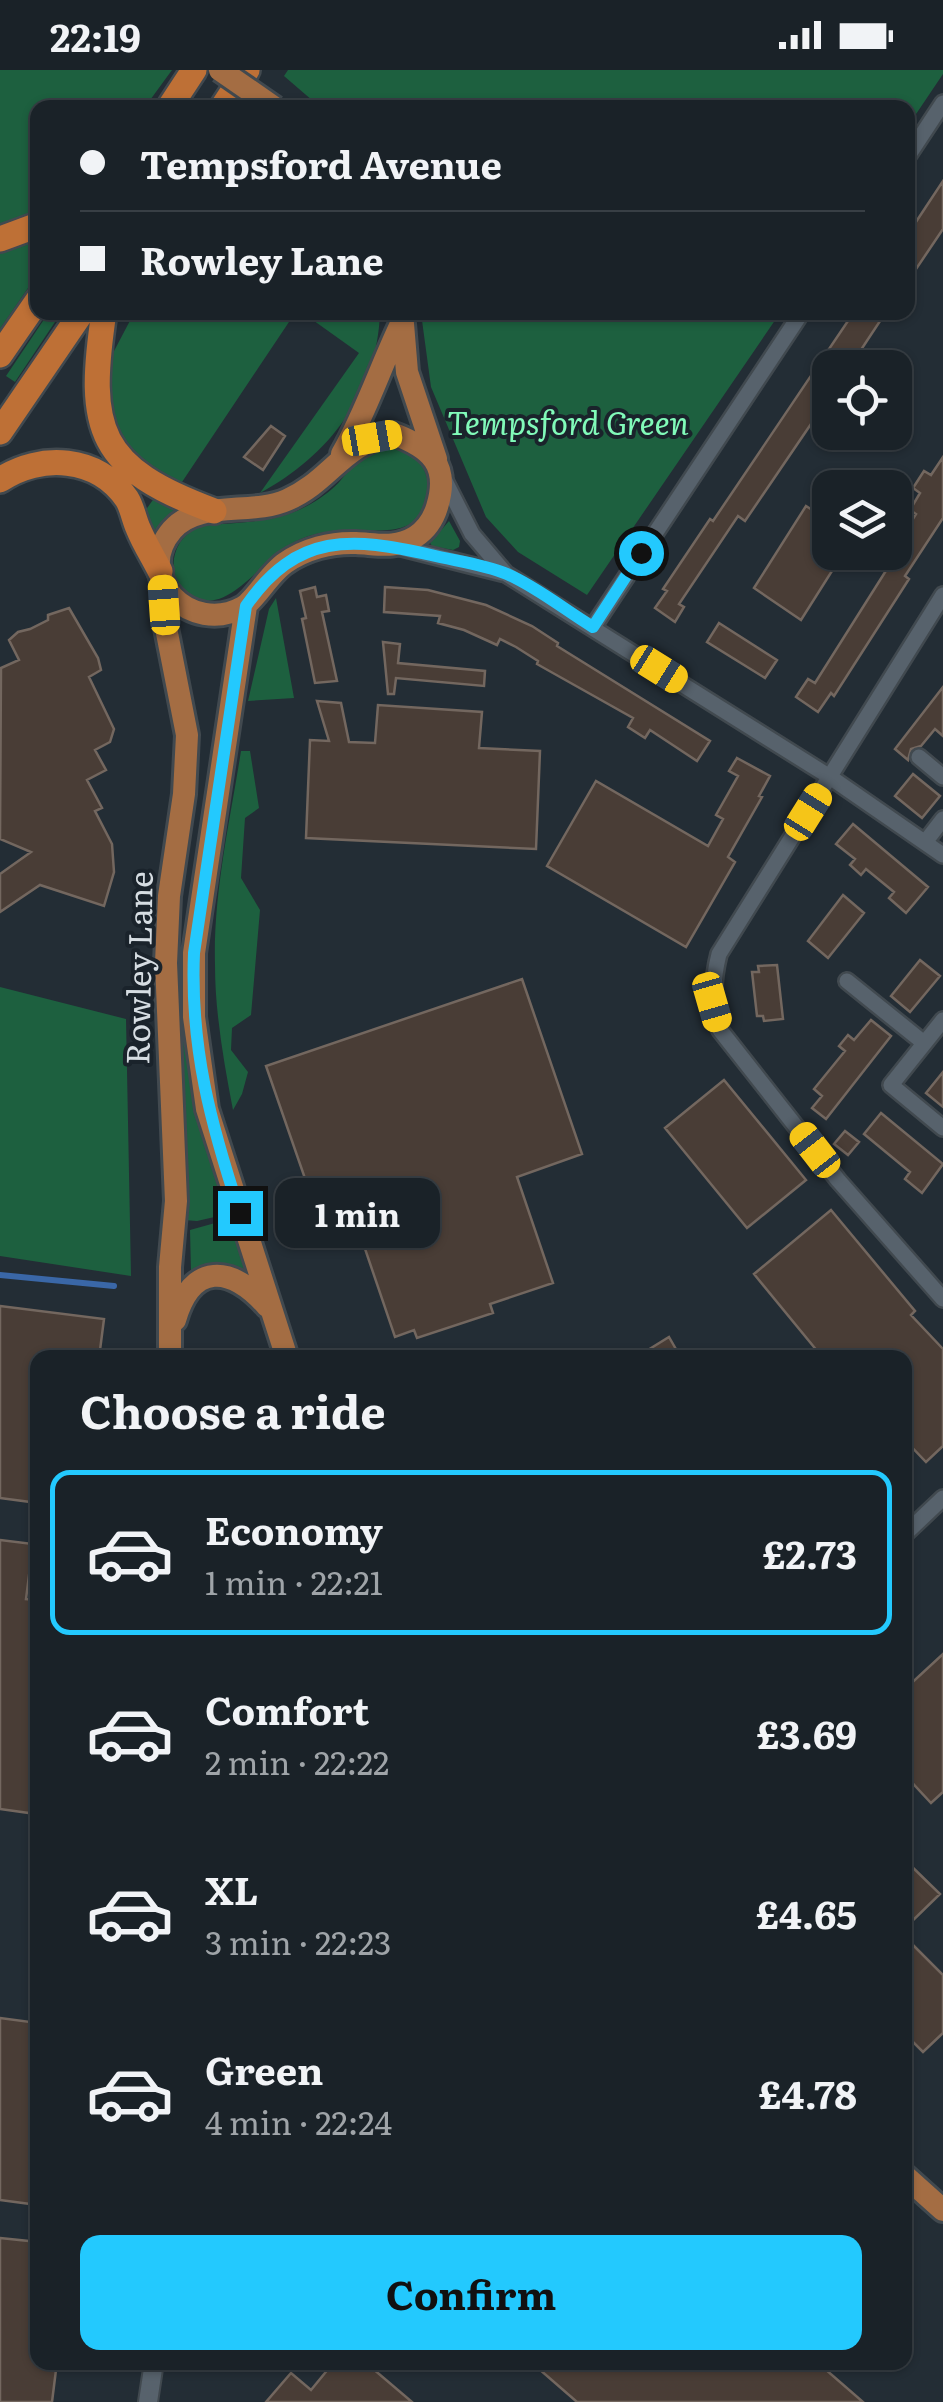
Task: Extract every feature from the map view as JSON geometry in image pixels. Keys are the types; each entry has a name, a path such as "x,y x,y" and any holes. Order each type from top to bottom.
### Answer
{"highway":[{"path":"174,100 194,70"},
{"path":"227,100 247,70"},
{"path":"0,239 30,228"},
{"path":"0,355 30,312"},
{"path":"0,432 77,320"},
{"path":"103,320 94,378 100,419 110,442 140,476 214,511"},
{"path":"0,480 25,466 55,461 109,480 127,500 162,576"}],"main road":[{"path":"220,70 263,100"},
{"path":"340,460 364,415 401,320"},
{"path":"402,320 410,384 440,470 440,496 430,524 420,534 393,546 356,543 314,548 272,572 246,606 217,615 192,612 176,602 162,576 160,553 175,527 199,512 254,510 287,500 317,484 340,460 372,438 394,434 416,442 440,470"},
{"name":"Rowley Lane","path":"162,576 166,628 187,735 184,794 169,896 166,963 176,1202 170,1266 171,1350"},
{"name":"Rowley Lane","path":"246,606 194,953 194,1017 207,1109 284,1350"},
{"path":"172,1328 181,1298 190,1286 205,1277 223,1275 242,1283 272,1311"},
{"path":"912,2182 943,2210"}],"street":[{"path":"915,145 943,103"},
{"path":"593,627 797,320"},
{"path":"440,470 472,534 506,574"},
{"path":"393,546 506,574 830,777 943,855"},
{"path":"943,595 720,954 713,976 712,1002 720,1030 838,1180 943,1298"},
{"path":"919,757 943,777"},
{"path":"926,840 943,820"},
{"path":"847,981 924,1043"},
{"path":"943,1020 892,1085 943,1128"},
{"path":"912,1527 943,1498"},
{"path":"148,2402 153,2370"}],"green space":[{"path":"0,70 172,70 150,100 30,100 30,218 0,230"},
{"path":"288,70 943,70 915,116 915,100 312,100 284,76"},
{"path":"30,236 30,285 0,329 0,247"},
{"path":"44,320 56,320 15,382 6,376"},
{"path":"130,320 290,320 180,485 137,459 118,432 108,401 113,353"},
{"path":"313,320 379,320 370,370 345,419 328,441 285,478 260,493 359,353"},
{"name":"Tempsford Green","path":"422,320 775,320 587,595 518,552 486,517 431,387"},
{"path":"384,446 410,453 427,477 424,509 409,525 388,530 340,530 307,537 289,545 243,585 219,599 192,598 182,590 176,578 176,551 194,529 274,518 303,508 332,489 360,459"},
{"path":"155,497 176,508 153,532 145,511"},
{"path":"449,521 460,541 459,547 453,550 432,546 430,543"},
{"path":"276,598 294,698 248,701 269,609"},
{"path":"241,751 250,751 259,808 245,818 241,878 260,910 251,1015 232,1028 231,1050 248,1072 233,1110 218,1020 215,938 223,858"},
{"path":"175,957 187,958 232,1213 197,1221 184,1220"},
{"path":"0,987 126,1019 131,1276 0,1256"},
{"path":"233,1218 251,1270 212,1265 191,1271 190,1230"}],"building":[{"path":"943,181 943,229 915,271 915,223"},
{"path":"849,320 881,320 861,350 828,350"},
{"path":"812,374 812,422 745,521 738,516 679,604 684,607 675,622 655,608 667,591 663,589 710,519 713,521"},
{"path":"271,426 285,436 263,470 244,457"},
{"path":"943,457 943,518 912,565 912,520 916,514 912,507 920,493 913,488 924,471 931,475"},
{"path":"806,506 812,510 812,570 833,570 801,620 754,588"},
{"path":"886,570 909,570 905,576 909,579 834,696 831,693 818,712 796,697 808,679 815,683"},
{"path":"315,587 317,597 326,595 329,611 322,612 337,681 315,683 300,591"},
{"path":"385,587 428,590 486,605 532,626 557,646 710,741 697,761 650,730 645,738 628,727 633,718 500,639 497,645 438,623 440,616 384,612"},
{"path":"69,608 98,658 101,670 89,677 114,729 110,742 95,750 106,770 87,780 102,808 95,811 112,844 114,872 104,906 40,885 0,912 0,874 31,852 0,839 1,668 19,660 9,640 18,632"},
{"path":"719,623 777,660 765,678 707,642"},
{"path":"383,642 400,644 398,663 485,671 484,686 396,678 394,694 388,694"},
{"path":"943,687 943,736 935,729 921,746 911,749 908,760 895,749"},
{"path":"317,701 341,703 349,742 375,743 378,705 482,712 479,748 540,751 536,849 306,838 310,740 329,741"},
{"path":"737,758 770,776 728,857 735,862 686,947 547,866 596,781 708,846 723,819 716,815 738,776 729,771"},
{"path":"913,774 940,796 922,818 895,796"},
{"path":"853,824 928,887 906,913 889,898 894,892 866,869 861,875 850,865 855,859 836,844"},
{"path":"843,895 864,913 828,958 808,941"},
{"path":"920,960 940,976 910,1012 891,996"},
{"path":"777,965 783,1019 764,1021 763,1016 757,1016 752,972 759,972 758,966"},
{"path":"522,979 582,1154 517,1177 553,1283 490,1304 493,1313 417,1338 414,1330 395,1337 359,1231 327,1242 266,1066"},
{"path":"871,1020 891,1036 826,1119 812,1108 822,1096 814,1089 845,1051 839,1046 848,1035 854,1040"},
{"path":"943,1072 943,1107 926,1093"},
{"path":"724,1080 806,1180 747,1228 665,1128"},
{"path":"881,1113 943,1164 922,1193 905,1179 910,1172 864,1134"},
{"path":"845,1131 859,1142 848,1155 834,1144"},
{"path":"831,1210 915,1311 911,1315 943,1349 943,1446 926,1462 912,1447 912,1350 816,1350 754,1274"},
{"path":"0,1306 104,1319 100,1350 30,1350 30,1502 0,1498"},
{"path":"669,1337 676,1350 648,1350"},
{"path":"0,1540 30,1544 26,1599 30,1599 30,1806 29,1813 0,1809"},
{"path":"943,1654 943,1792 931,1803 912,1783 912,1683"},
{"path":"912,1867 940,1894 912,1921"},
{"path":"912,1944 943,1975 943,2033 923,2052 912,2041"},
{"path":"0,2018 30,2022 30,2204 0,2200"},
{"path":"0,2238 30,2241 30,2370 56,2370 52,2402 0,2402"},
{"path":"327,2370 374,2370 412,2402 266,2402 291,2373 311,2390"},
{"path":"540,2370 826,2370 863,2402 577,2402"}],"waterway":[{"path":"0,1275 114,1286"}],"route":[{"path":"240,1213 207,1109 198,1062 193,988 194,953 246,606 272,572 293,558 314,548 356,543 393,546 506,574 593,627 641,553"}]}
